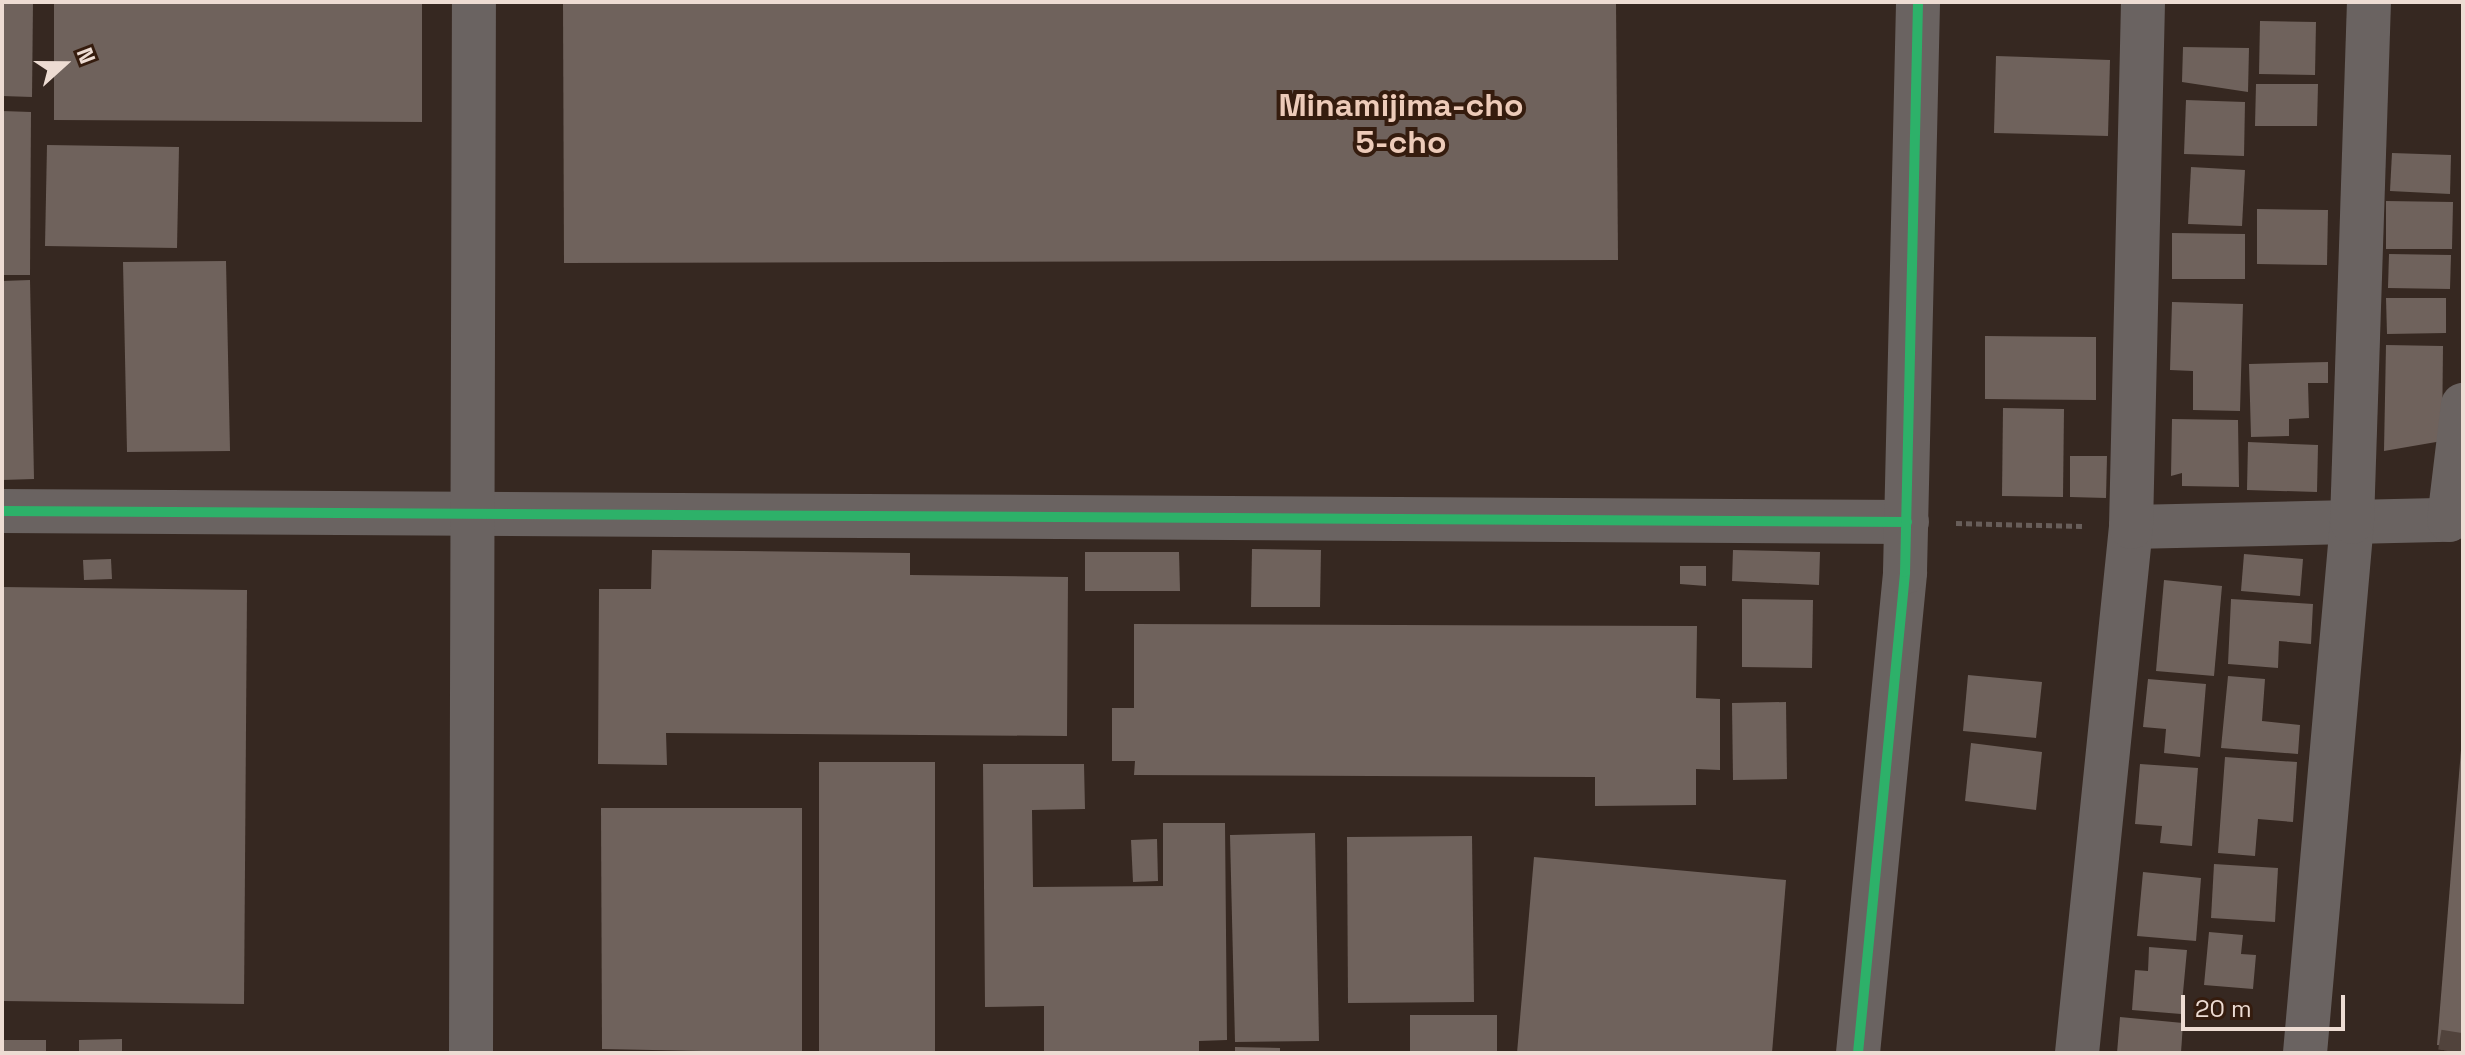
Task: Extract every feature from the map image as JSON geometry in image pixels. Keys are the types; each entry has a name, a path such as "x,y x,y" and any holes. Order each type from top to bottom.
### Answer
{"street":[{"path":"471,1053 476,510 474,2"},
{"path":"1858,1053 1907,522 1918,2"},
{"path":"2077,1053 2131,527 2143,2"},
{"path":"2305,1053 2352,522 2369,2"},
{"path":"2131,527 2449,520 2463,405"},
{"path":"2,511 476,510 1907,522"}],"path":[{"path":"1907,522 2131,527"}],"building":[{"path":"2,2 33,2 32,97 2,96"},
{"path":"54,2 422,2 422,122 54,120"},
{"path":"563,2 1616,2 1618,260 564,263"},
{"path":"2260,21 2316,22 2315,75 2259,74"},
{"path":"2183,47 2249,48 2248,92 2182,82"},
{"path":"1996,56 2110,60 2108,136 1994,133"},
{"path":"2256,84 2318,84 2317,126 2255,126"},
{"path":"2186,100 2245,102 2244,156 2184,154"},
{"path":"2,111 31,112 30,275 2,275"},
{"path":"47,145 179,147 177,248 45,246"},
{"path":"2392,153 2451,155 2450,194 2390,191"},
{"path":"2191,167 2245,170 2242,226 2188,224"},
{"path":"2386,201 2453,202 2452,249 2386,249"},
{"path":"2257,209 2328,210 2327,265 2257,264"},
{"path":"2172,233 2245,234 2245,279 2172,279"},
{"path":"2389,254 2451,255 2450,289 2388,288"},
{"path":"226,261 230,451 127,452 123,262"},
{"path":"30,280 34,479 2,480 2,281"},
{"path":"2386,298 2446,298 2446,333 2387,334"},
{"path":"2172,302 2243,304 2240,411 2193,410 2193,371 2170,370"},
{"path":"1985,336 2096,337 2096,400 1985,399"},
{"path":"2386,345 2443,346 2442,441 2384,451"},
{"path":"2328,362 2328,383 2308,383 2309,418 2289,419 2289,436 2251,437 2249,364"},
{"path":"2003,408 2064,409 2063,497 2002,496"},
{"path":"2172,419 2238,420 2239,487 2182,486 2182,473 2171,476"},
{"path":"2248,442 2318,445 2317,492 2247,490"},
{"path":"2070,456 2107,456 2106,498 2070,497"},
{"path":"1252,549 1321,550 1320,607 1251,607"},
{"path":"652,550 910,553 910,575 1068,577 1067,736 666,733 667,765 598,764 599,589 651,589"},
{"path":"1733,550 1820,552 1819,585 1732,581"},
{"path":"1085,552 1179,552 1180,591 1085,591"},
{"path":"2244,554 2303,559 2300,596 2241,591"},
{"path":"111,559 112,579 84,580 83,560"},
{"path":"1680,566 1706,566 1706,586 1680,584"},
{"path":"2164,580 2222,586 2214,676 2156,671"},
{"path":"2,587 247,590 244,1004 2,1001"},
{"path":"1742,599 1813,600 1812,668 1742,667"},
{"path":"2231,599 2313,604 2311,644 2279,641 2278,668 2228,664"},
{"path":"1134,624 1697,626 1696,698 1720,699 1720,770 1696,769 1696,805 1595,806 1595,777 1134,775 1135,761 1112,761 1112,708 1134,708"},
{"path":"1968,675 2042,682 2036,738 1963,731"},
{"path":"2228,676 2265,679 2262,721 2300,725 2298,754 2221,748"},
{"path":"2148,679 2206,684 2200,757 2164,753 2166,729 2143,727"},
{"path":"1786,702 1787,779 1733,780 1732,703"},
{"path":"1971,743 2042,752 2036,810 1965,801"},
{"path":"2463,750 2463,1047 2437,1045"},
{"path":"2225,757 2297,762 2293,822 2258,819 2255,856 2218,853"},
{"path":"819,762 935,762 935,1053 819,1053"},
{"path":"983,764 1084,764 1085,809 1032,810 1033,887 1163,886 1163,823 1225,823 1227,1040 1199,1041 1199,1053 1044,1053 1044,1006 985,1007"},
{"path":"2140,764 2198,768 2192,846 2160,843 2162,826 2135,824"},
{"path":"601,808 802,808 802,1053 602,1049"},
{"path":"1315,833 1319,1041 1235,1042 1230,835"},
{"path":"1472,836 1474,1002 1348,1003 1347,837"},
{"path":"1157,839 1158,881 1133,882 1131,840"},
{"path":"1534,857 1786,880 1772,1053 1517,1053"},
{"path":"2214,864 2278,868 2275,922 2211,918"},
{"path":"2143,872 2201,878 2196,941 2137,936"},
{"path":"2209,932 2243,935 2241,954 2256,955 2253,989 2204,985"},
{"path":"2149,947 2187,950 2181,1014 2132,1010 2135,970 2148,971"},
{"path":"1410,1015 1497,1015 1497,1053 1410,1053"},
{"path":"2120,1017 2183,1023 2181,1053 2117,1053"},
{"path":"122,1039 122,1053 79,1053 79,1040"},
{"path":"2,1040 46,1040 46,1053 2,1053"},
{"path":"1235,1047 1280,1048 1280,1053 1235,1053"}],"tunnel":[{"path":"2460,1053 2463,1033"}],"cycle path":[{"path":"1858,1053 1905,572 1918,2"},
{"path":"2,511 1907,522"}],"district":[{"name":"Minamijima-cho 5-cho","path":"1401,124"}]}
